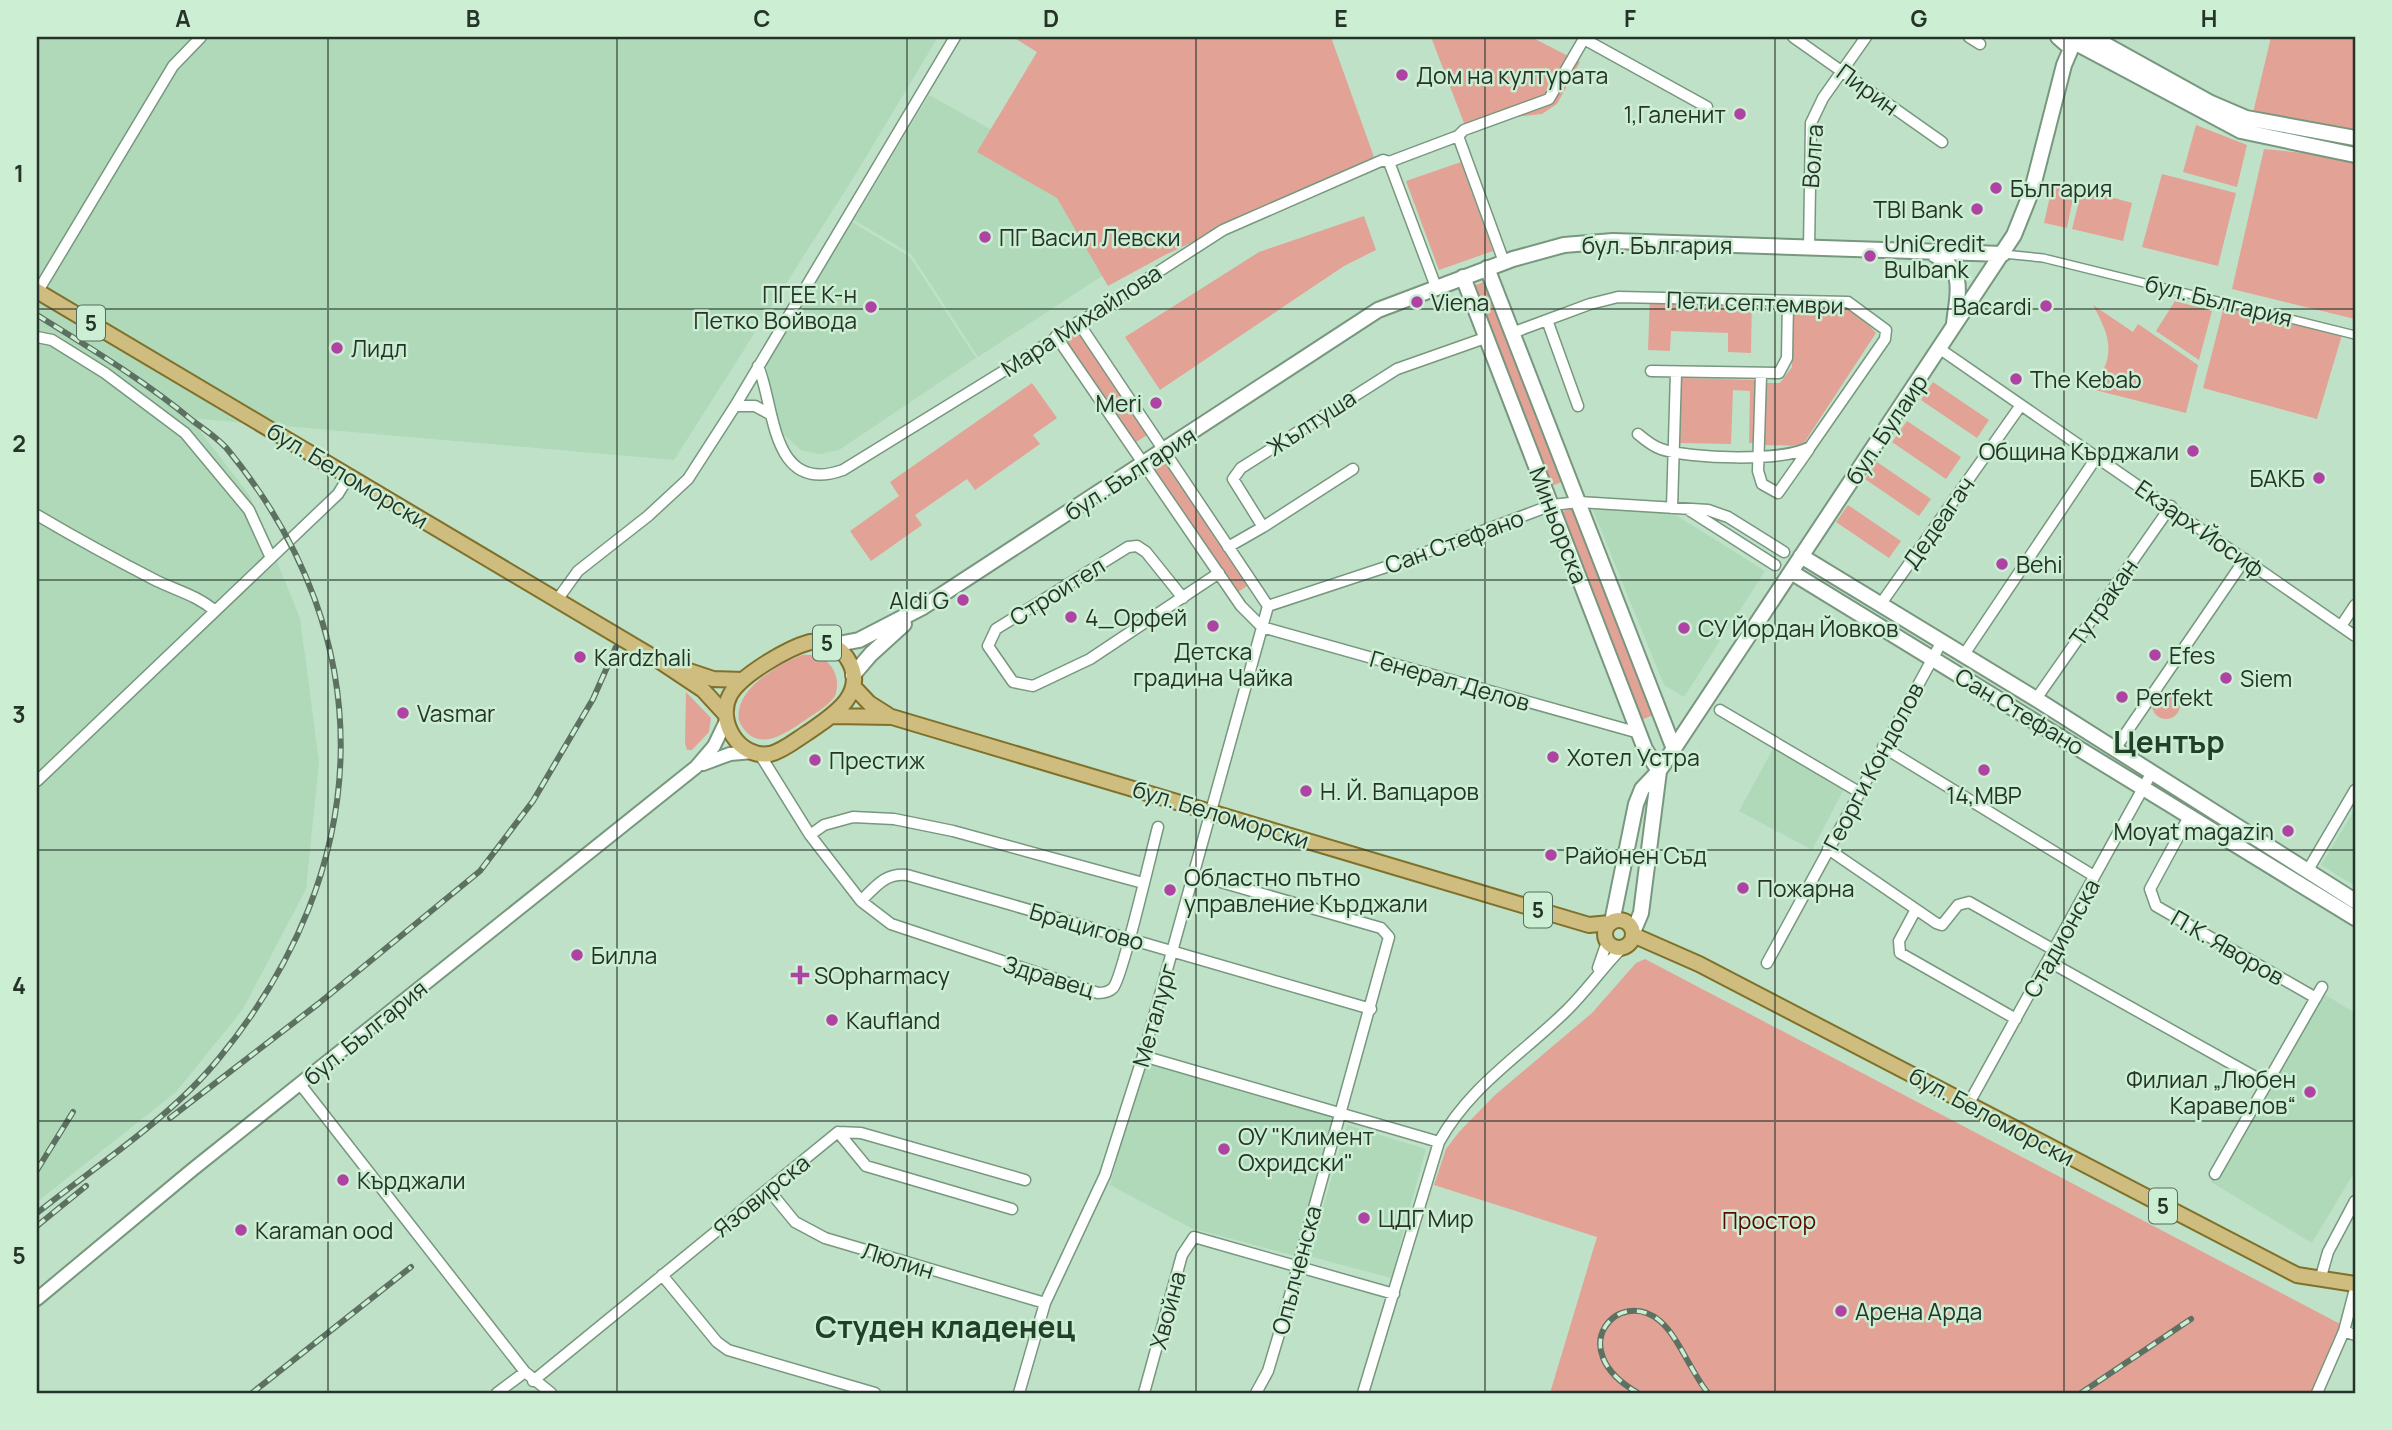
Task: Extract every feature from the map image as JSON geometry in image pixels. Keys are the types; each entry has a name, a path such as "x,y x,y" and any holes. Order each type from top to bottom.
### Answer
{"main road":[{"path":"2092,37 2211,103 2243,125 2355,138"},
{"path":"2070,41 2243,125 2355,155"},
{"name":"бул. Булаир","path":"1611,923 1638,797 1674,749 2003,254 2028,204 2070,41"},
{"name":"бул. България","path":"833,645 865,638 923,607 1166,451 1353,324 1436,287 1504,261 1564,245 1613,241 2003,254"},
{"path":"1930,253 1950,263 1956,272 1954,328"},
{"name":"Миньорска","path":"1487,268 1674,749"},
{"name":"Миньорска","path":"1463,276 1639,733 1650,760 1659,771"},
{"name":"бул. Беломорски","path":"37,291 658,660 703,690 726,718"},
{"name":"Сан Стефано","path":"1801,556 2036,699 2355,901"},
{"name":"Сан Стефано","path":"1791,572 2355,918"},
{"name":"бул. България","path":"853,680 880,644 923,607"},
{"name":"5","path":"726,718 736,740 756,753 778,751 833,716 847,701 853,680 848,659 833,645 824,642 804,643 743,680"},
{"name":"бул. Беломорски","path":"658,660 713,679 743,680"},
{"path":"726,718 730,694 743,680"},
{"name":"бул. Беломорски","path":"853,680 869,703 892,717 1589,925 1611,923"},
{"name":"бул. Беломорски","path":"833,716 892,717"},
{"name":"бул. Булаир","path":"1633,934 1641,913 1659,771"},
{"name":"5","path":"1611,923 1624,921 1633,934"},
{"path":"1606,940 1605,929 1611,923"},
{"name":"бул. Беломорски","path":"1589,925 1606,940"},
{"name":"бул. Беломорски","path":"1633,934 1699,964 1969,1103 2285,1270 2320,1280 2355,1284"},
{"path":"1622,948 1630,942 1633,934"},
{"name":"5","path":"1606,940 1614,947 1622,948"}],"street":[{"path":"37,291 173,66 201,37"},
{"path":"557,600 578,570 648,516 688,479 735,406 954,37"},
{"name":"Пирин","path":"1793,37 1942,142"},
{"name":"Волга","path":"1809,248 1811,123 1823,98 1867,37"},
{"path":"1969,37 1980,44"},
{"path":"1585,38 1707,107"},
{"name":"Мара Михайлова","path":"758,366 766,388 768,413 779,444 790,460 816,474 833,473 859,461 1223,230 1384,160 1389,162 1458,136 1464,130 1549,99 1585,38"},
{"path":"1458,136 1504,261"},
{"path":"1389,162 1436,287"},
{"name":"бул. България","path":"2003,254 2043,258 2355,334"},
{"name":"Пети септември","path":"1511,333 1590,303 1618,297 1848,302 1882,326 1887,334 1810,447"},
{"path":"1651,371 1773,375 1784,366 1788,301"},
{"path":"1547,320 1578,406"},
{"path":"1078,322 1268,606"},
{"path":"1056,336 1219,573 1251,618 1262,627"},
{"path":"37,337 52,340 105,373 185,433 249,510 271,558"},
{"name":"Жълтуша","path":"1263,527 1233,479 1241,468 1397,369 1485,338"},
{"name":"Екзарх Йосиф","path":"1940,349 2096,458 2171,506 2355,636"},
{"path":"1672,508 1676,373"},
{"path":"1761,375 1758,471 1762,484 1778,493 1810,447"},
{"name":"Дедеагач","path":"1880,605 2021,405"},
{"path":"735,406 755,406 768,413"},
{"path":"1638,435 1659,449 1675,452 1759,457 1790,455 1810,447"},
{"path":"1963,656 2096,458"},
{"path":"1228,547 1353,469"},
{"path":"37,781 338,494 349,476"},
{"name":"Сан Стефано","path":"1268,606 1390,566 1552,505 1578,502 1685,508 1718,513 1784,551"},
{"name":"Тутракан","path":"2036,699 2171,506"},
{"path":"1685,508 1775,565"},
{"path":"37,515 161,583 197,597 215,611"},
{"name":"Строител","path":"1183,598 1146,552 1138,546 1128,547 996,629 988,646 1013,682 1033,686 1090,659 1183,598 1219,573"},
{"path":"2115,749 2245,559"},
{"path":"2341,626 2355,605"},
{"name":"Металург","path":"1019,1393 1045,1303 1105,1175 1143,1056 1268,606"},
{"name":"Генерал Делов","path":"1262,627 1639,733"},
{"name":"Георги Кондолов","path":"1767,963 1941,643"},
{"path":"1720,710 1859,792"},
{"name":"бул. България","path":"37,1299 696,767 714,746 726,718"},
{"path":"1883,747 2094,876"},
{"path":"777,778 778,751"},
{"path":"756,753 777,778 810,835 865,904"},
{"name":"бул. България","path":"696,767 725,755 756,753"},
{"name":"Стадионска","path":"1969,1103 2152,772"},
{"path":"2308,870 2355,790"},
{"name":"П.К. Яворов","path":"2190,815 2150,889 2156,906 2316,998"},
{"path":"810,835 824,825 853,817 894,819 953,831 1143,883"},
{"name":"Здравец","path":"865,904 891,924 1098,993 1113,988 1158,827"},
{"path":"1828,849 1915,911 1942,925 1958,905 1969,902 2054,950"},
{"name":"Опълченска","path":"1193,874 1381,928 1388,933 1389,943 1371,1009 1339,1112 1268,1371 1256,1393"},
{"name":"Брацигово","path":"865,904 881,880 889,876 907,875 1371,1009"},
{"path":"1915,911 1899,941 1900,953 2016,1019"},
{"path":"1593,978 1606,940"},
{"path":"1363,1393 1439,1142 1476,1090 1563,1014 1622,948"},
{"path":"2048,961 2266,1083"},
{"path":"2215,1174 2322,987"},
{"path":"1143,1056 1439,1142"},
{"path":"300,1084 525,1372 551,1393"},
{"path":"838,1132 861,1133 1025,1180"},
{"path":"838,1132 866,1166 1012,1209"},
{"name":"Язовирска","path":"533,1381 838,1132"},
{"name":"Люлин","path":"768,1189 795,1222 825,1238 1045,1303"},
{"path":"2320,1280 2328,1252 2355,1201"},
{"name":"Хвойна","path":"1144,1393 1182,1255 1194,1237 1202,1237 1296,1267"},
{"path":"1296,1267 1394,1294"},
{"path":"662,1275 717,1342 728,1350 875,1393"},
{"path":"2317,1393 2344,1331 2355,1289"},
{"path":"2344,1331 2355,1335"},
{"path":"497,1393 525,1372"}],"shaded area":[{"path":"37,37 938,37 857,172 674,460 190,418 250,496 300,618 319,762 306,889 243,1009 176,1092 37,1202"},
{"name":"ПГ Васил Левски","path":"929,95 1042,158 1108,272 978,357 911,254 854,220"},
{"name":"ПГЕЕ К-н Петко Войвода","path":"852,222 910,257 976,358 839,450 819,454 801,450 783,434 775,415 766,364"},
{"name":"СУ Йордан Йовков","path":"1593,510 1668,510 1765,571 1684,697 1664,685"},
{"path":"1774,747 1846,785 1812,850 1739,811"},
{"path":"2355,809 2355,886 2321,865"},
{"name":"Филиал „Любен Каравелов“","path":"2324,994 2355,1013 2355,1171 2312,1243 2211,1182"},
{"name":"ОУ \"Климент Охридски\"","path":"1144,1061 1338,1113 1295,1256 1191,1228 1110,1185"},
{"name":"ЦДГ Мир","path":"1347,1125 1426,1149 1391,1278 1309,1256"}],"green space":[{"path":"1013,37 1331,37 1374,157 1165,255 1108,286 1057,198 977,152 1037,52"},
{"path":"1431,37 1531,37 1580,62 1557,104 1542,114 1464,123"},
{"path":"2271,37 2355,37 2355,133 2253,113"},
{"path":"2196,125 2247,145 2237,187 2183,172"},
{"path":"2264,149 2355,158 2355,319 2232,289"},
{"path":"1461,162 1493,251 1439,270 1406,181"},
{"path":"2162,174 2236,193 2218,266 2142,247"},
{"path":"2053,183 2075,188 2067,228 2044,223"},
{"path":"2082,189 2132,203 2123,241 2072,229"},
{"path":"1364,216 1376,250 1344,266 1160,390 1125,337 1259,252"},
{"path":"1484,282 1562,482 1551,486 1473,286"},
{"path":"1650,293 1752,296 1751,353 1728,352 1728,333 1671,331 1670,351 1648,350"},
{"path":"2175,301 2212,311 2199,360 2156,331"},
{"path":"2225,302 2342,335 2317,419 2203,388"},
{"path":"1793,304 1852,306 1876,333 1802,446 1764,445 1766,383 1780,383 1792,367"},
{"path":"2093,305 2133,332 2138,324 2198,365 2186,413 2091,389 2108,358 2104,328"},
{"path":"1076,327 1149,434 1136,442 1063,336"},
{"path":"1681,378 1758,380 1756,443 1749,443 1750,391 1733,390 1731,444 1679,443"},
{"path":"1933,382 1989,420 1977,438 1921,400"},
{"path":"1032,383 1057,418 1033,435 1040,444 975,490 967,479 915,515 922,525 871,561 850,531 899,496 890,482"},
{"path":"1907,421 1961,457 1946,479 1892,442"},
{"path":"1163,457 1250,584 1238,592 1151,465"},
{"path":"1877,462 1931,499 1919,516 1865,479"},
{"path":"1848,505 1901,541 1889,558 1836,522"},
{"path":"1575,507 1653,715 1639,721 1561,512"},
{"path":"802,655 819,657 831,666 837,679 835,696 821,710 787,732 769,739 753,737 739,721 743,699 769,672"},
{"path":"2166,691 2176,695 2180,705 2176,715 2166,719 2156,715 2152,705 2156,695"},
{"path":"686,692 711,718 709,732 692,750 687,750 685,743"},
{"name":"Простор","path":"1645,959 2344,1326 2317,1393 1550,1393 1597,1237 1434,1185 1446,1149 1459,1132 1495,1095 1592,1013 1636,963"}],"railway":[{"path":"37,315 137,379 216,438 228,450 279,523 315,599 335,676 341,755 332,833 308,910 271,985 220,1057 180,1100 133,1140 37,1213"},
{"path":"170,1118 318,1004 480,871 533,801 593,699 616,647"},
{"path":"37,1170 73,1112"},
{"path":"37,1226 86,1186"},
{"path":"252,1393 411,1267"},
{"path":"1638,1393 1615,1376 1603,1358 1600,1342 1605,1327 1615,1317 1628,1311 1644,1312 1667,1328 1708,1393"},
{"path":"2081,1393 2191,1319"}],"place":[{"name":"Дом на културата","path":"1402,75"},
{"name":"1,Галенит","path":"1740,114"},
{"name":"България","path":"1996,188"},
{"name":"TBI Bank","path":"1977,209"},
{"name":"ПГ Васил Левски","path":"985,237"},
{"name":"UniCredit Bulbank","path":"1870,256"},
{"name":"Viena","path":"1417,302"},
{"name":"Bacardi","path":"2046,306"},
{"name":"ПГЕЕ К-н Петко Войвода","path":"871,307"},
{"name":"Лидл","path":"337,348"},
{"name":"The Kebab","path":"2016,379"},
{"name":"Meri","path":"1156,403"},
{"name":"Община Кърджали","path":"2193,451"},
{"name":"БАКБ","path":"2319,478"},
{"name":"Behi","path":"2002,564"},
{"name":"Aldi G","path":"963,600"},
{"name":"4_Орфей","path":"1071,617"},
{"name":"Детска градина Чайка","path":"1213,626"},
{"name":"СУ Йордан Йовков","path":"1684,628"},
{"name":"Efes","path":"2155,655"},
{"name":"Kardzhali","path":"580,657"},
{"name":"Siem","path":"2226,678"},
{"name":"Perfekt","path":"2122,697"},
{"name":"Vasmar","path":"403,713"},
{"name":"Хотел Устра","path":"1553,757"},
{"name":"Престиж","path":"815,760"},
{"name":"14,МВР","path":"1984,770"},
{"name":"Н. Й. Вапцаров","path":"1306,791"},
{"name":"Moyat magazin","path":"2288,831"},
{"name":"Районен Съд","path":"1551,855"},
{"name":"Пожарна","path":"1743,888"},
{"name":"Областно пътно управление Кърджали","path":"1170,890"},
{"name":"Билла","path":"577,955"},
{"name":"SOpharmacy","path":"800,975"},
{"name":"Kaufland","path":"832,1020"},
{"name":"Филиал „Любен Каравелов“","path":"2310,1092"},
{"name":"ОУ \"Климент Охридски\"","path":"1224,1149"},
{"name":"Кърджали","path":"343,1180"},
{"name":"ЦДГ Мир","path":"1364,1218"},
{"name":"Karaman ood","path":"241,1230"},
{"name":"Арена Арда","path":"1841,1311"}],"district":[{"name":"Център","path":"2169,741"},
{"name":"Студен кладенец","path":"945,1326"}]}
